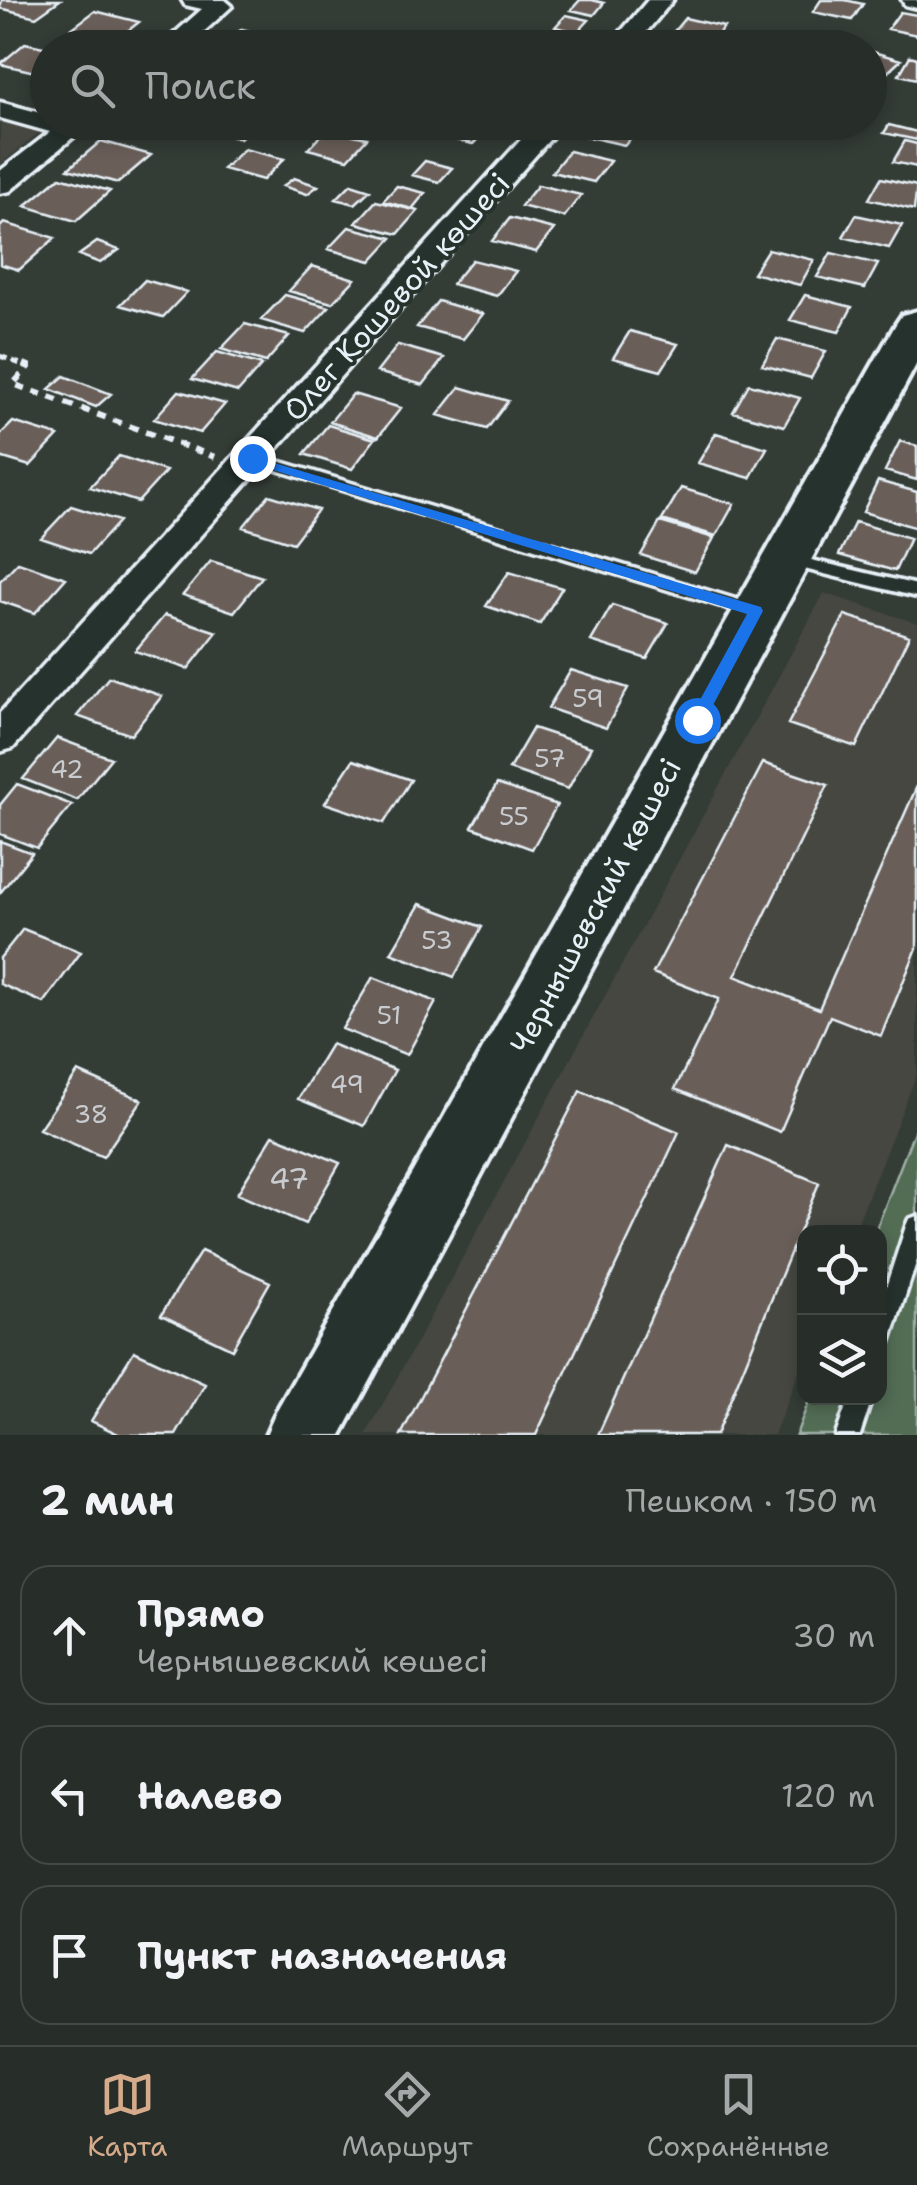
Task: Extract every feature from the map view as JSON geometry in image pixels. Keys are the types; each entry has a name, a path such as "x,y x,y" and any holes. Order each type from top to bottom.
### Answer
{"street":[{"path":"191,30 220,6 194,0"},
{"path":"635,30 661,0"},
{"path":"0,110 30,116"},
{"path":"0,185 56,140"},
{"name":"Олег Кошевой көшесі","path":"0,738 536,140"},
{"name":"Чернышевский көшесі","path":"302,1435 521,1046 756,611 917,324"}],"lane":[{"path":"248,463 756,611"},
{"path":"786,559 917,591"},
{"path":"887,1318 917,1226"},
{"path":"848,1435 858,1405"}],"path":[{"path":"0,356 30,366 13,384 248,463"}],"shaded area":[{"path":"0,116 30,124 30,140 0,165"},
{"path":"824,593 917,623 917,1074 857,1225 797,1225 797,1377 774,1435 366,1435"}],"green space":[{"path":"917,1124 917,1435 796,1435 807,1405 887,1405 887,1225 878,1225"}],"building":[{"path":"2,0 60,0 36,17 0,8"},
{"path":"580,0 604,3 594,15 571,10"},
{"path":"821,0 863,4 852,20 813,12"},
{"path":"95,11 139,22 129,30 70,30"},
{"path":"900,12 917,15 917,35 888,29"},
{"path":"566,15 589,20 580,30 555,27"},
{"path":"685,18 724,27 722,30 675,30"},
{"path":"25,43 30,44 30,71 0,64"},
{"path":"887,56 901,60 887,73"},
{"path":"910,56 917,58 917,79 899,75"},
{"path":"889,125 917,132 917,140 887,134"},
{"path":"317,140 365,140 348,159 308,149"},
{"path":"602,140 629,140 625,145"},
{"path":"101,141 151,155 118,183 68,169"},
{"path":"905,141 917,144 917,167 893,162"},
{"path":"244,149 284,159 263,180 223,169"},
{"path":"569,151 610,161 594,182 552,172"},
{"path":"425,161 452,168 439,182 412,175"},
{"path":"60,177 110,191 76,221 25,206"},
{"path":"294,178 318,186 307,194 283,186"},
{"path":"881,178 917,186 914,210 869,199"},
{"path":"351,184 370,190 355,204 336,199"},
{"path":"538,185 581,195 564,217 521,206"},
{"path":"397,186 425,193 412,209 383,201"},
{"path":"376,201 418,211 398,234 356,223"},
{"path":"856,215 902,225 889,248 843,237"},
{"path":"510,218 554,229 536,252 492,241"},
{"path":"4,223 55,238 19,270 0,264 0,227"},
{"path":"349,227 392,238 371,261 328,249"},
{"path":"97,242 119,250 100,263 79,255"},
{"path":"768,249 814,260 800,285 753,273"},
{"path":"831,253 878,264 865,288 817,277"},
{"path":"472,260 516,271 497,296 452,284"},
{"path":"312,266 355,279 332,303 289,291"},
{"path":"145,280 187,292 163,317 120,305"},
{"path":"285,295 329,307 305,333 261,320"},
{"path":"805,295 852,307 839,332 790,320"},
{"path":"438,301 483,314 463,339 417,327"},
{"path":"245,324 289,336 266,362 221,349"},
{"path":"630,331 678,344 661,371 613,358"},
{"path":"777,339 826,351 811,378 762,365"},
{"path":"398,345 444,358 423,385 377,372"},
{"path":"217,352 262,365 238,392 192,379"},
{"path":"64,376 111,394 96,407 49,389"},
{"path":"749,384 800,398 784,426 733,412"},
{"path":"460,387 508,401 487,429 438,415"},
{"path":"179,391 225,404 200,433 154,419"},
{"path":"353,394 401,408 378,437 330,422"},
{"path":"13,422 58,436 30,466 0,457 0,435"},
{"path":"328,425 375,439 352,469 304,454"},
{"path":"716,433 767,448 750,478 698,463"},
{"path":"900,441 917,446 917,480 885,471"},
{"path":"119,456 166,471 138,502 90,487"},
{"path":"878,481 917,492 917,528 863,512"},
{"path":"681,488 734,504 716,536 662,520"},
{"path":"269,495 318,510 293,543 243,527"},
{"path":"71,506 119,521 89,554 41,538"},
{"path":"660,522 714,538 695,572 641,555"},
{"path":"855,522 910,538 895,571 839,555"},
{"path":"211,561 262,577 234,612 183,595"},
{"path":"18,562 66,578 35,613 0,601 0,581"},
{"path":"509,572 562,588 540,624 486,606"},
{"path":"612,605 668,623 647,659 591,641"},
{"path":"165,615 217,632 188,669 135,651"},
{"path":"845,615 909,636 856,747 788,724"},
{"path":"571,670 628,688 606,728 548,708"},
{"path":"109,677 162,696 131,735 77,716"},
{"path":"533,728 591,747 568,789 509,769"},
{"path":"57,738 111,758 77,800 23,779"},
{"path":"353,760 411,780 384,823 325,803"},
{"path":"763,763 828,785 735,976 819,1009 917,786 917,948 881,1036 830,1016 780,1132 675,1089 719,999 653,973"},
{"path":"17,784 72,805 37,848 0,834 0,805"},
{"path":"497,784 557,805 532,849 472,827"},
{"path":"0,841 32,853 0,893"},
{"path":"420,904 482,927 454,977 391,953"},
{"path":"23,929 81,952 44,1003 0,984 0,958"},
{"path":"373,977 436,1002 407,1055 342,1029"},
{"path":"331,1044 395,1070 364,1126 298,1099"},
{"path":"78,1072 142,1100 103,1157 39,1129"},
{"path":"580,1091 679,1132 536,1435 401,1435"},
{"path":"273,1135 340,1163 305,1224 237,1194"},
{"path":"728,1145 819,1183 802,1225 797,1225 797,1237 716,1435 598,1435"},
{"path":"201,1251 270,1282 232,1349 161,1315"},
{"path":"134,1351 205,1384 176,1435 120,1435 91,1421"}],"route":[{"path":"252,458 756,611 697,720"}]}
